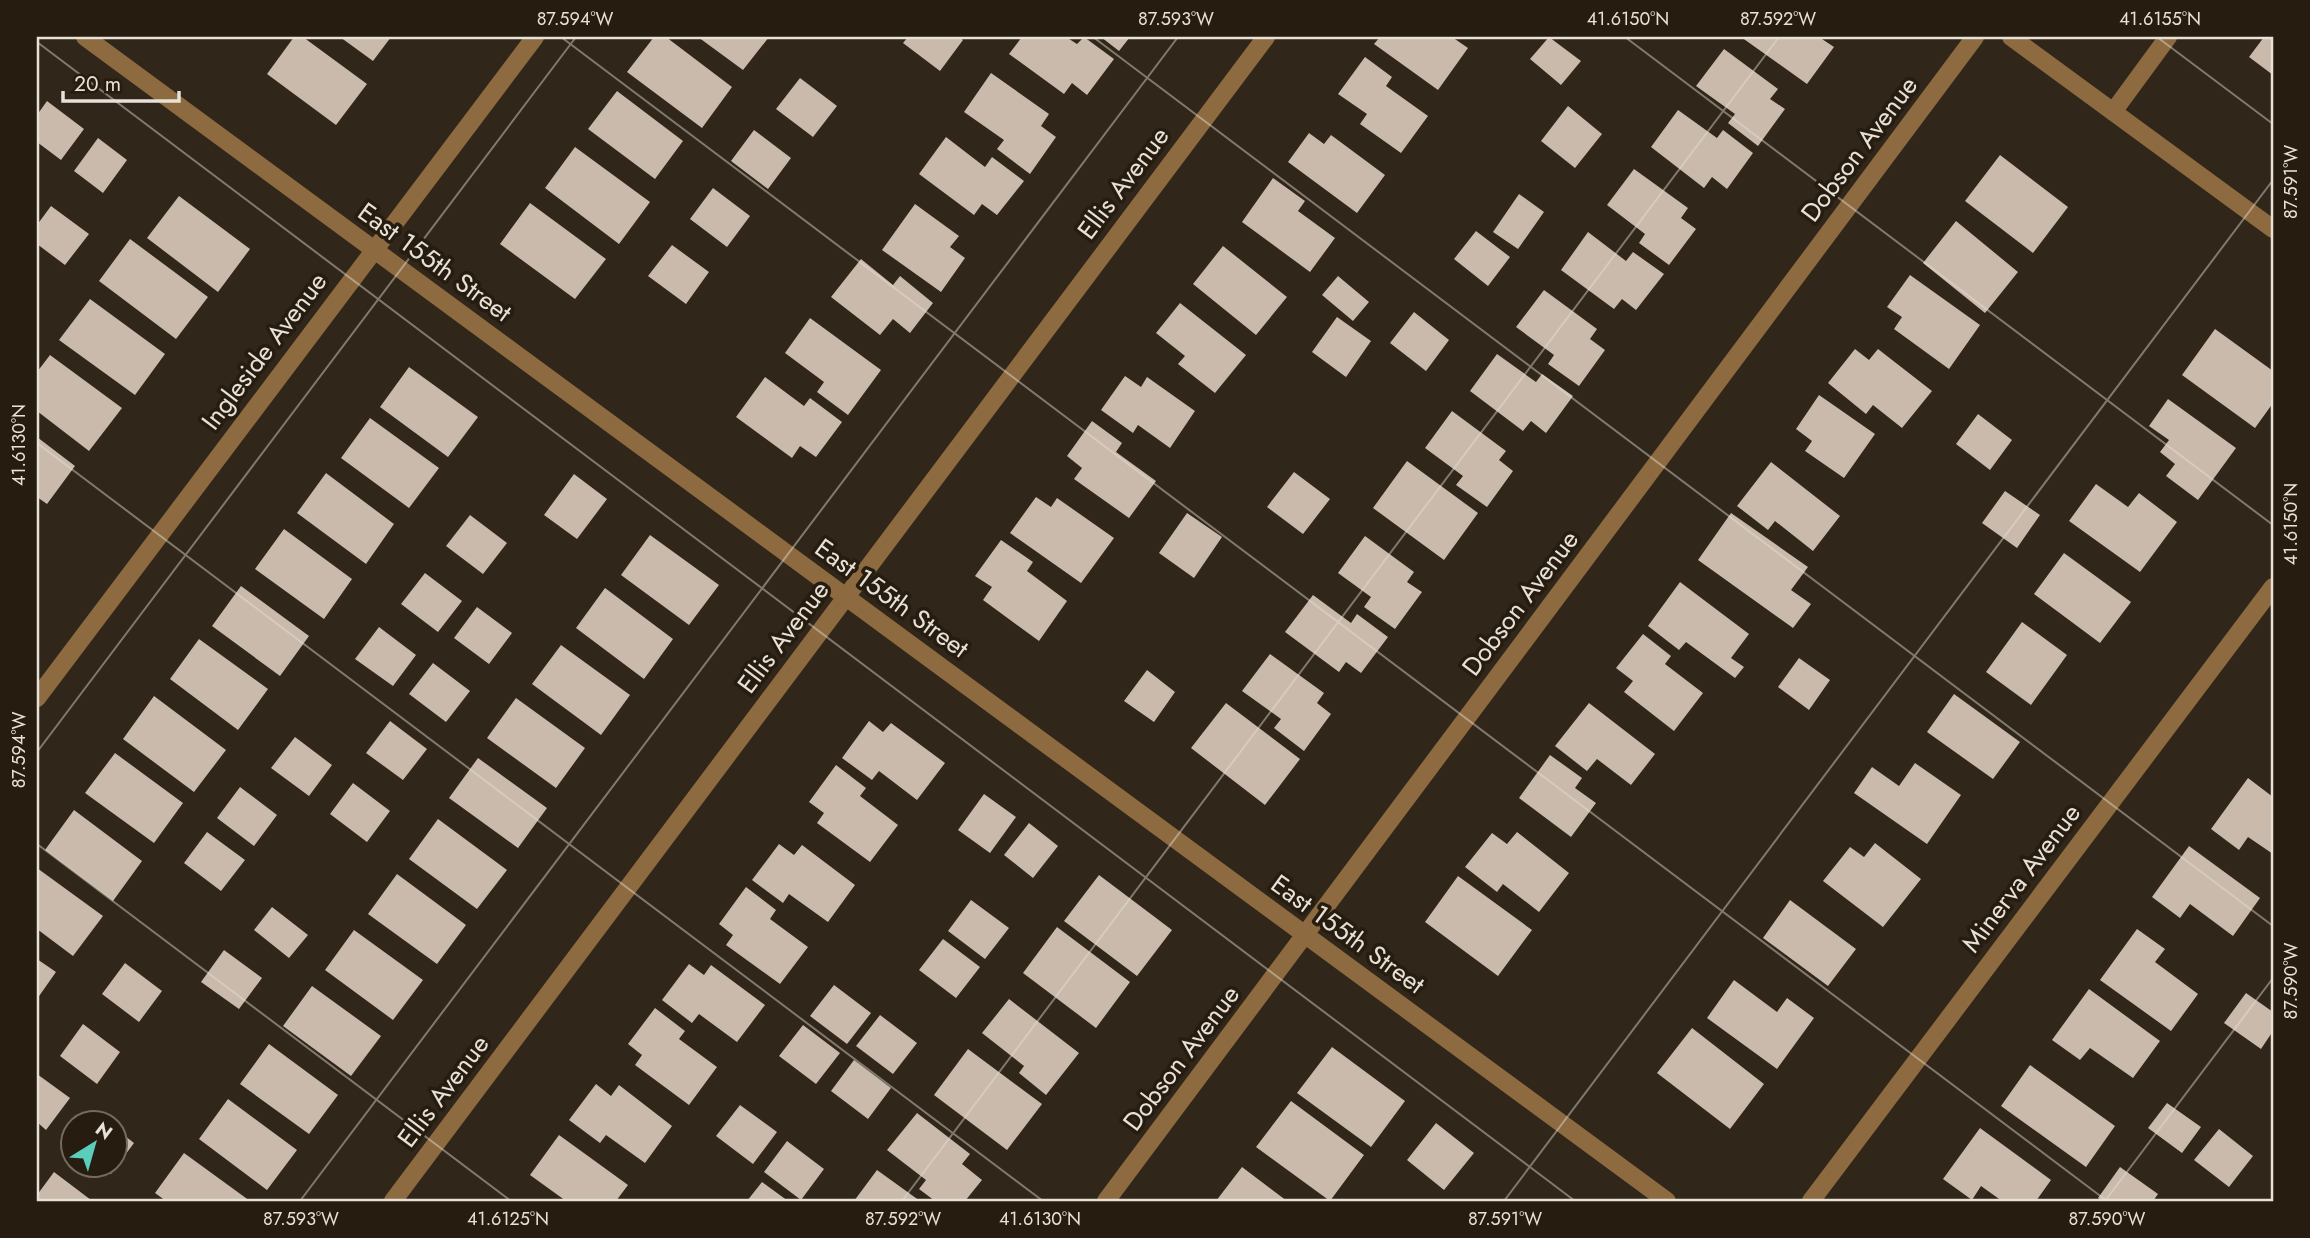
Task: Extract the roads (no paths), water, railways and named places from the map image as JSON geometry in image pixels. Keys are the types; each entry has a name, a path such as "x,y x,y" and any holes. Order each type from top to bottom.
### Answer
{"street":[{"name":"East 155th Street","path":"85,37 1667,1201"},
{"name":"Ingleside Avenue","path":"37,698 535,37"},
{"name":"Ellis Avenue","path":"393,1201 1266,37"},
{"name":"Dobson Avenue","path":"1106,1201 1975,37"},
{"path":"2011,37 2273,229"},
{"path":"2113,112 2168,37"},
{"name":"Minerva Avenue","path":"1811,1201 2273,587"}]}
